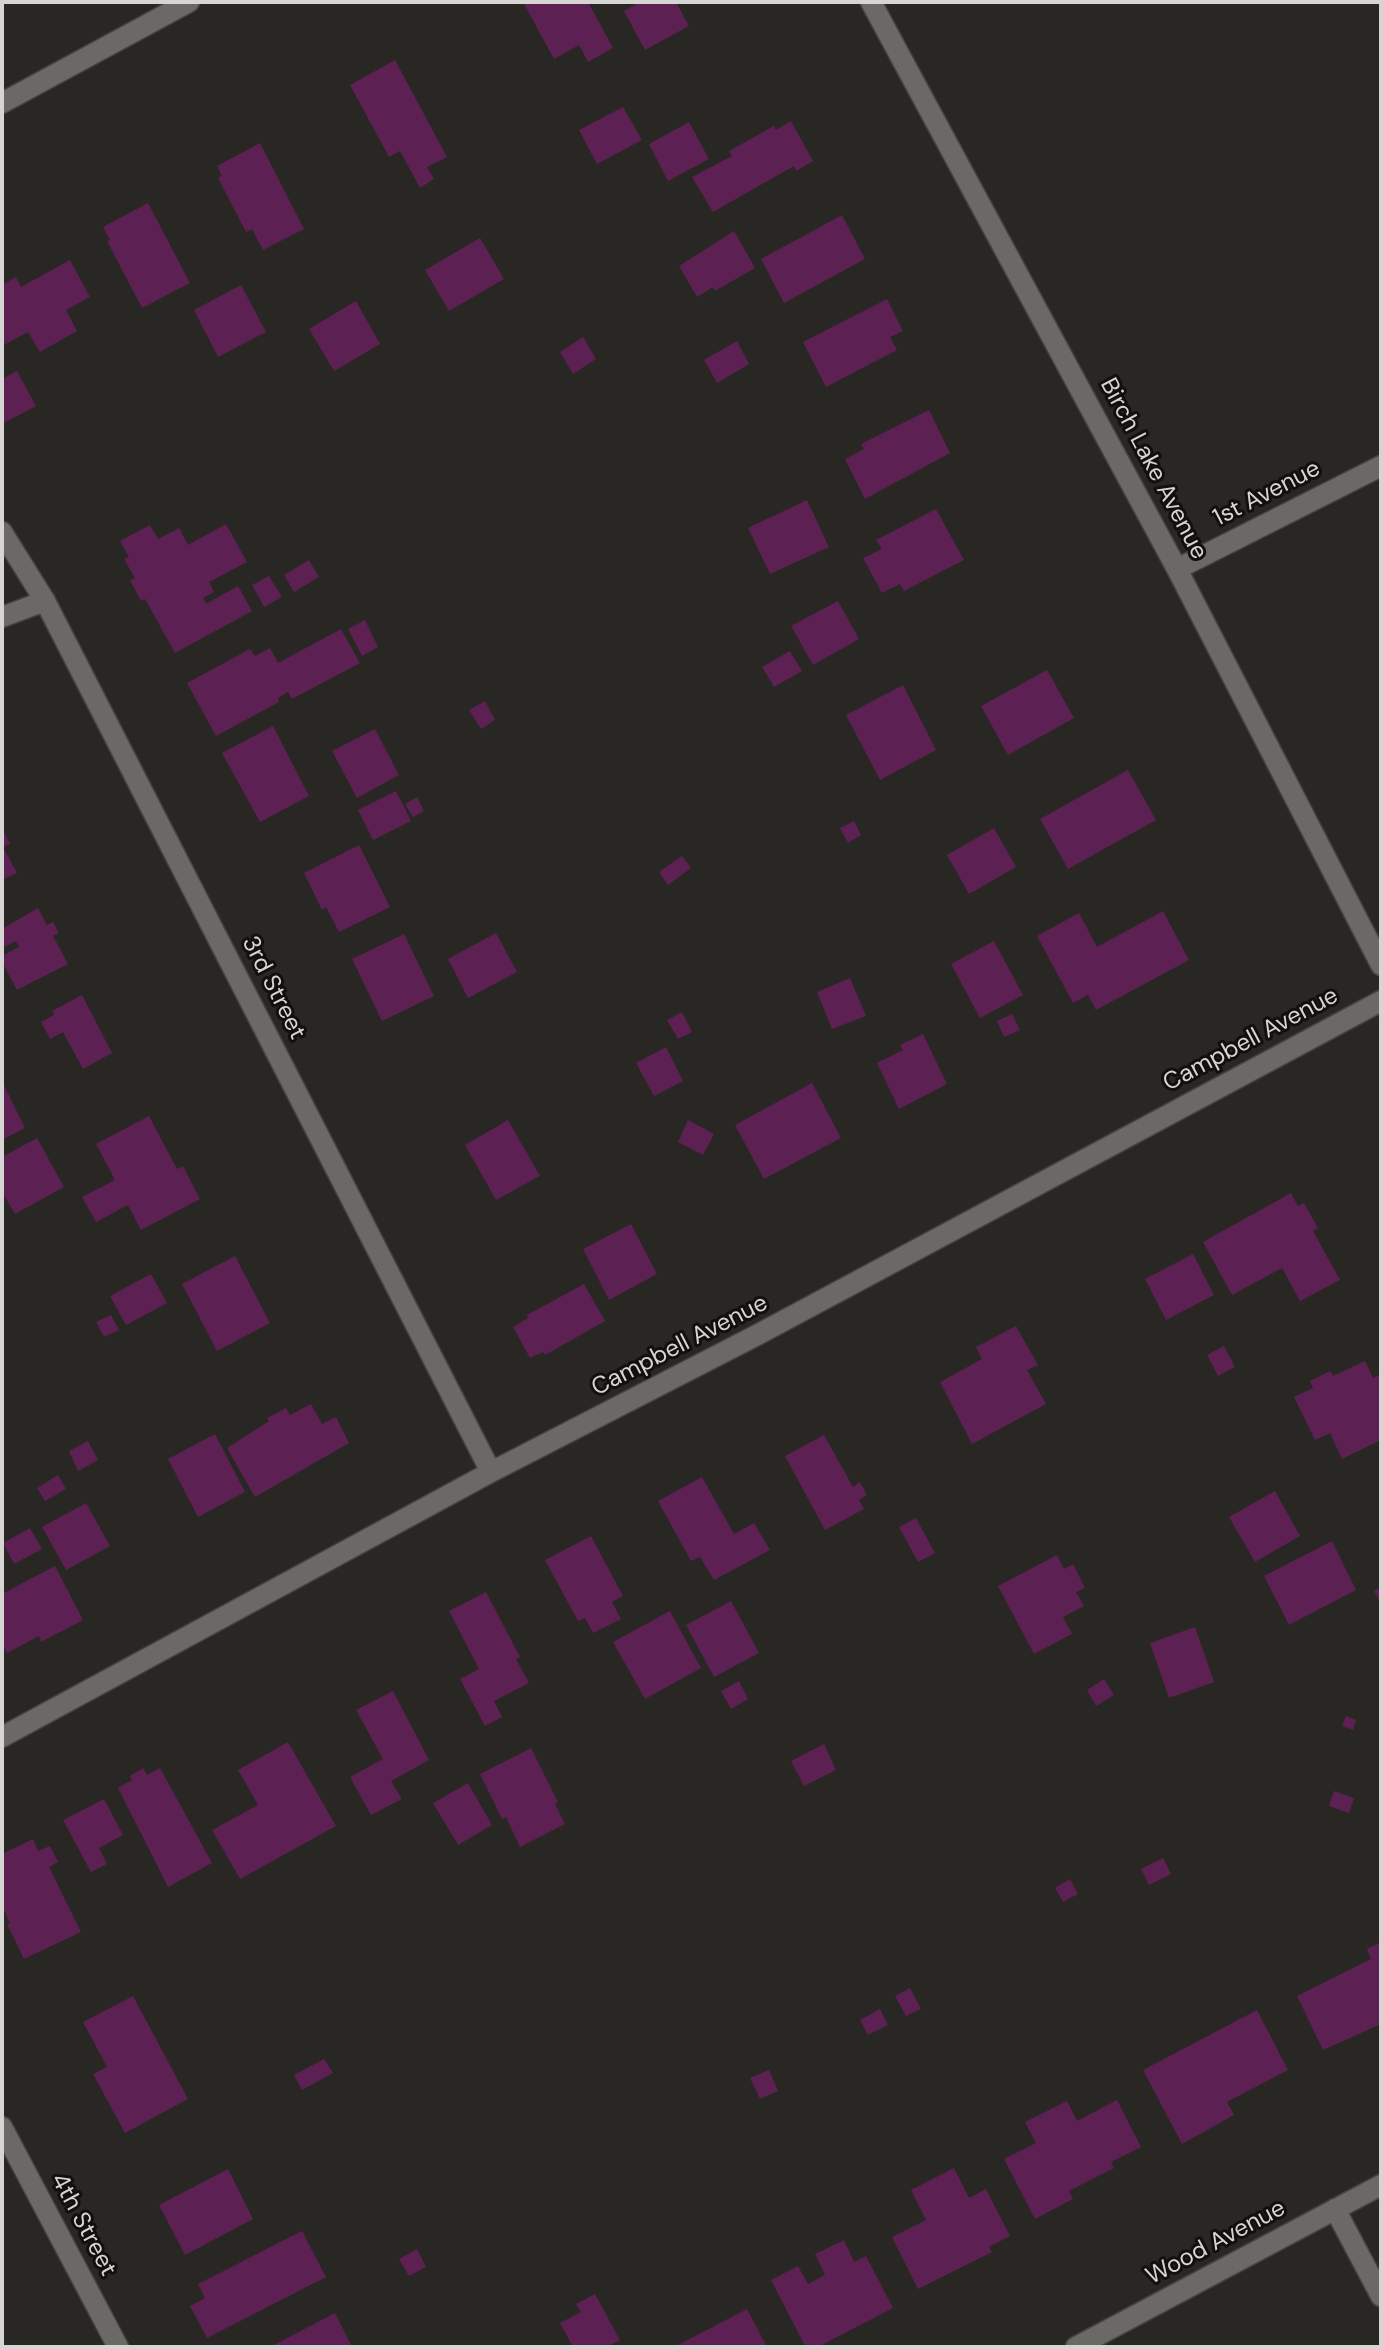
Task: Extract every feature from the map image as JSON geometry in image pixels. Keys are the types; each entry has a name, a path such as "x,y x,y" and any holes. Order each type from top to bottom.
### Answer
{"street":[{"path":"2,103 189,2"},
{"name":"Birch Lake Avenue","path":"871,2 1177,569 1381,965"},
{"name":"1st Avenue","path":"1177,569 1381,466"},
{"name":"3rd Street","path":"2,532 45,601 491,1472"},
{"path":"2,617 45,601"},
{"name":"Campbell Avenue","path":"2,1737 491,1472 757,1335 1381,1001"},
{"name":"4th Street","path":"2,2127 118,2347"},
{"name":"Wood Avenue","path":"1076,2347 1381,2185"},
{"path":"1335,2209 1381,2296"}],"building":[{"path":"523,2 588,2 613,48 588,62 579,45 554,59"},
{"path":"640,2 676,2 689,26 645,50 624,11"},
{"path":"395,60 447,157 427,167 434,179 420,188 400,151 389,157 350,85"},
{"path":"623,107 642,140 597,164 579,130"},
{"path":"791,121 813,161 796,171 794,166 713,212 692,177 732,156 729,151 774,126 776,130"},
{"path":"689,122 709,159 668,181 649,144"},
{"path":"260,143 304,229 263,250 252,229 246,232 218,178 222,176 217,166"},
{"path":"148,203 190,283 142,308 107,241 110,240 103,227"},
{"path":"842,215 865,259 784,303 761,259"},
{"path":"734,231 755,268 715,291 713,287 697,297 679,266"},
{"path":"480,238 504,279 449,311 425,270"},
{"path":"70,260 90,297 66,310 77,331 40,352 28,332 2,346 2,285 16,277 21,287"},
{"path":"241,285 266,332 218,357 194,310"},
{"path":"887,299 903,331 890,337 897,350 826,387 803,342"},
{"path":"356,301 380,344 334,371 309,329"},
{"path":"583,337 596,359 573,374 560,352"},
{"path":"737,341 749,364 717,383 704,360"},
{"path":"17,371 36,406 2,424 2,379"},
{"path":"929,410 950,453 865,499 845,459 864,449 861,444"},
{"path":"807,500 829,547 770,574 748,528"},
{"path":"936,509 964,560 904,591 900,584 882,593 863,558 882,549 876,540"},
{"path":"226,524 247,562 209,582 214,592 203,598 206,604 238,586 252,611 175,653 145,599 141,601 130,580 135,578 124,559 129,557 120,541 150,525 158,539 179,528 188,545"},
{"path":"309,560 319,577 294,592 284,575"},
{"path":"269,576 282,597 264,607 252,585"},
{"path":"838,601 859,639 813,665 791,626"},
{"path":"365,620 378,647 362,656 348,629"},
{"path":"341,629 360,663 292,699 288,692 278,698 279,702 216,736 187,683 250,649 255,656 270,648 278,663"},
{"path":"790,651 802,671 774,687 762,667"},
{"path":"1047,670 1074,718 1008,755 981,706"},
{"path":"903,685 936,750 880,780 846,715"},
{"path":"485,701 495,720 481,729 469,710"},
{"path":"273,726 309,796 260,822 222,753"},
{"path":"375,729 399,775 357,798 332,751"},
{"path":"1128,770 1156,820 1068,869 1040,819"},
{"path":"396,791 411,821 373,840 358,810"},
{"path":"417,797 424,811 413,817 405,804"},
{"path":"854,821 861,835 848,843 840,828"},
{"path":"2,828 10,844 3,847 17,873 2,880"},
{"path":"994,828 1016,867 969,894 947,855"},
{"path":"359,845 390,907 339,932 326,907 322,910 304,873"},
{"path":"682,856 691,868 668,885 659,872"},
{"path":"38,908 47,925 53,922 59,933 53,936 68,964 17,990 2,962 2,956 19,947 16,941 5,947 2,929"},
{"path":"1163,911 1189,960 1096,1010 1088,995 1073,1003 1037,936 1079,913 1097,947"},
{"path":"496,933 517,972 468,998 448,959"},
{"path":"404,934 434,996 382,1021 352,959"},
{"path":"994,941 1023,995 980,1018 951,964"},
{"path":"850,978 866,1016 832,1029 817,992"},
{"path":"82,995 112,1053 83,1069 63,1032 50,1039 41,1022 54,1015 52,1011"},
{"path":"682,1012 692,1032 678,1039 667,1020"},
{"path":"1012,1014 1020,1030 1004,1037 997,1021"},
{"path":"923,1034 947,1084 899,1109 877,1063 903,1050 900,1045"},
{"path":"666,1047 683,1081 654,1096 636,1063"},
{"path":"2,1081 25,1128 2,1140"},
{"path":"812,1083 841,1138 764,1179 735,1125"},
{"path":"149,1116 177,1169 183,1166 200,1199 141,1230 128,1205 96,1222 82,1197 115,1180 96,1144"},
{"path":"508,1120 540,1176 496,1200 465,1145"},
{"path":"688,1120 714,1134 703,1155 678,1142"},
{"path":"37,1138 64,1187 15,1214 2,1192 2,1157"},
{"path":"1291,1193 1298,1206 1304,1203 1318,1228 1313,1231 1340,1280 1300,1301 1282,1268 1232,1295 1203,1242"},
{"path":"631,1224 657,1274 609,1300 583,1249"},
{"path":"1193,1254 1214,1295 1166,1320 1145,1279"},
{"path":"235,1256 270,1323 217,1351 182,1284"},
{"path":"151,1274 167,1303 126,1325 110,1296"},
{"path":"584,1284 605,1321 545,1355 543,1352 530,1358 513,1327 528,1318 527,1315"},
{"path":"111,1315 119,1330 104,1337 96,1322"},
{"path":"1016,1326 1038,1365 1027,1370 1046,1404 972,1444 940,1382 982,1359 976,1347"},
{"path":"1224,1346 1235,1367 1218,1376 1207,1355"},
{"path":"1365,1361 1373,1378 1381,1374 1381,1440 1342,1459 1330,1433 1315,1440 1294,1397 1313,1388 1310,1381 1330,1371 1333,1376"},
{"path":"311,1404 322,1424 336,1417 349,1443 255,1497 227,1448 286,1408 290,1415"},
{"path":"215,1434 245,1492 198,1517 168,1459"},
{"path":"824,1435 853,1487 860,1482 867,1495 859,1500 864,1509 825,1530 785,1456"},
{"path":"88,1441 98,1460 78,1471 69,1451"},
{"path":"58,1475 66,1489 45,1501 37,1488"},
{"path":"702,1477 734,1534 754,1523 770,1550 714,1580 700,1557 691,1561 658,1501"},
{"path":"1275,1491 1300,1536 1255,1562 1229,1517"},
{"path":"86,1503 110,1546 66,1570 42,1527"},
{"path":"916,1518 935,1553 918,1562 899,1527"},
{"path":"30,1528 42,1549 14,1564 3,1543"},
{"path":"591,1536 623,1596 612,1602 621,1619 593,1633 585,1618 578,1621 545,1560"},
{"path":"1332,1541 1356,1590 1289,1625 1264,1576"},
{"path":"1057,1555 1064,1569 1073,1564 1085,1588 1076,1592 1084,1606 1063,1617 1072,1634 1034,1654 998,1586"},
{"path":"55,1566 83,1620 41,1642 39,1636 7,1653 2,1643 2,1594"},
{"path":"1381,1587 1381,1604 1374,1591"},
{"path":"486,1592 520,1657 516,1659 529,1683 494,1701 502,1717 485,1726 460,1679 479,1669 449,1611"},
{"path":"731,1601 759,1653 714,1677 686,1625"},
{"path":"670,1611 701,1668 645,1699 613,1642"},
{"path":"1195,1627 1214,1682 1169,1698 1150,1643"},
{"path":"1104,1679 1114,1695 1096,1706 1087,1690"},
{"path":"739,1681 748,1699 731,1709 721,1691"},
{"path":"393,1691 429,1760 391,1781 402,1799 371,1815 350,1777 383,1759 356,1710"},
{"path":"1346,1716 1356,1720 1353,1730 1342,1726"},
{"path":"288,1742 336,1826 240,1879 212,1830 258,1805 238,1770"},
{"path":"824,1744 836,1770 804,1786 791,1761"},
{"path":"531,1748 558,1802 555,1804 565,1824 520,1847 480,1774"},
{"path":"143,1768 147,1775 160,1768 212,1863 168,1887 118,1788 132,1780 130,1776"},
{"path":"468,1783 492,1825 458,1845 433,1803"},
{"path":"1334,1791 1354,1798 1349,1813 1329,1806"},
{"path":"104,1799 123,1835 99,1848 107,1864 91,1872 63,1820"},
{"path":"33,1839 38,1851 50,1846 58,1862 49,1867 81,1932 24,1959 2,1906 2,1854"},
{"path":"1163,1858 1171,1874 1149,1885 1141,1869"},
{"path":"1070,1879 1078,1894 1063,1902 1055,1888"},
{"path":"1381,1942 1381,2024 1323,2050 1297,1996 1371,1959 1367,1949"},
{"path":"910,1988 921,2009 906,2016 895,1996"},
{"path":"133,1996 188,2099 125,2133 93,2074 107,2067 83,2022"},
{"path":"880,2009 888,2025 868,2035 860,2020"},
{"path":"1257,2010 1288,2070 1227,2102 1234,2115 1182,2144 1143,2070"},
{"path":"324,2059 333,2073 302,2090 294,2075"},
{"path":"769,2070 778,2091 760,2099 750,2078"},
{"path":"1117,2100 1141,2147 1111,2162 1114,2168 1069,2191 1073,2199 1035,2219 1004,2159 1036,2143 1025,2122 1067,2101 1077,2121"},
{"path":"954,2168 969,2198 986,2189 1010,2236 989,2247 992,2252 918,2289 892,2237 926,2220 911,2190"},
{"path":"228,2169 253,2219 185,2255 159,2205"},
{"path":"302,2231 326,2277 207,2338 190,2306 205,2298 198,2284"},
{"path":"844,2240 854,2262 866,2256 893,2308 818,2347 805,2346 771,2280 798,2266 808,2284 825,2275 815,2254"},
{"path":"417,2249 426,2267 409,2276 399,2259"},
{"path":"595,2294 620,2340 606,2347 573,2347 560,2323 581,2312 576,2304"},
{"path":"747,2309 767,2347 674,2347"},
{"path":"335,2313 352,2347 270,2347"}]}
